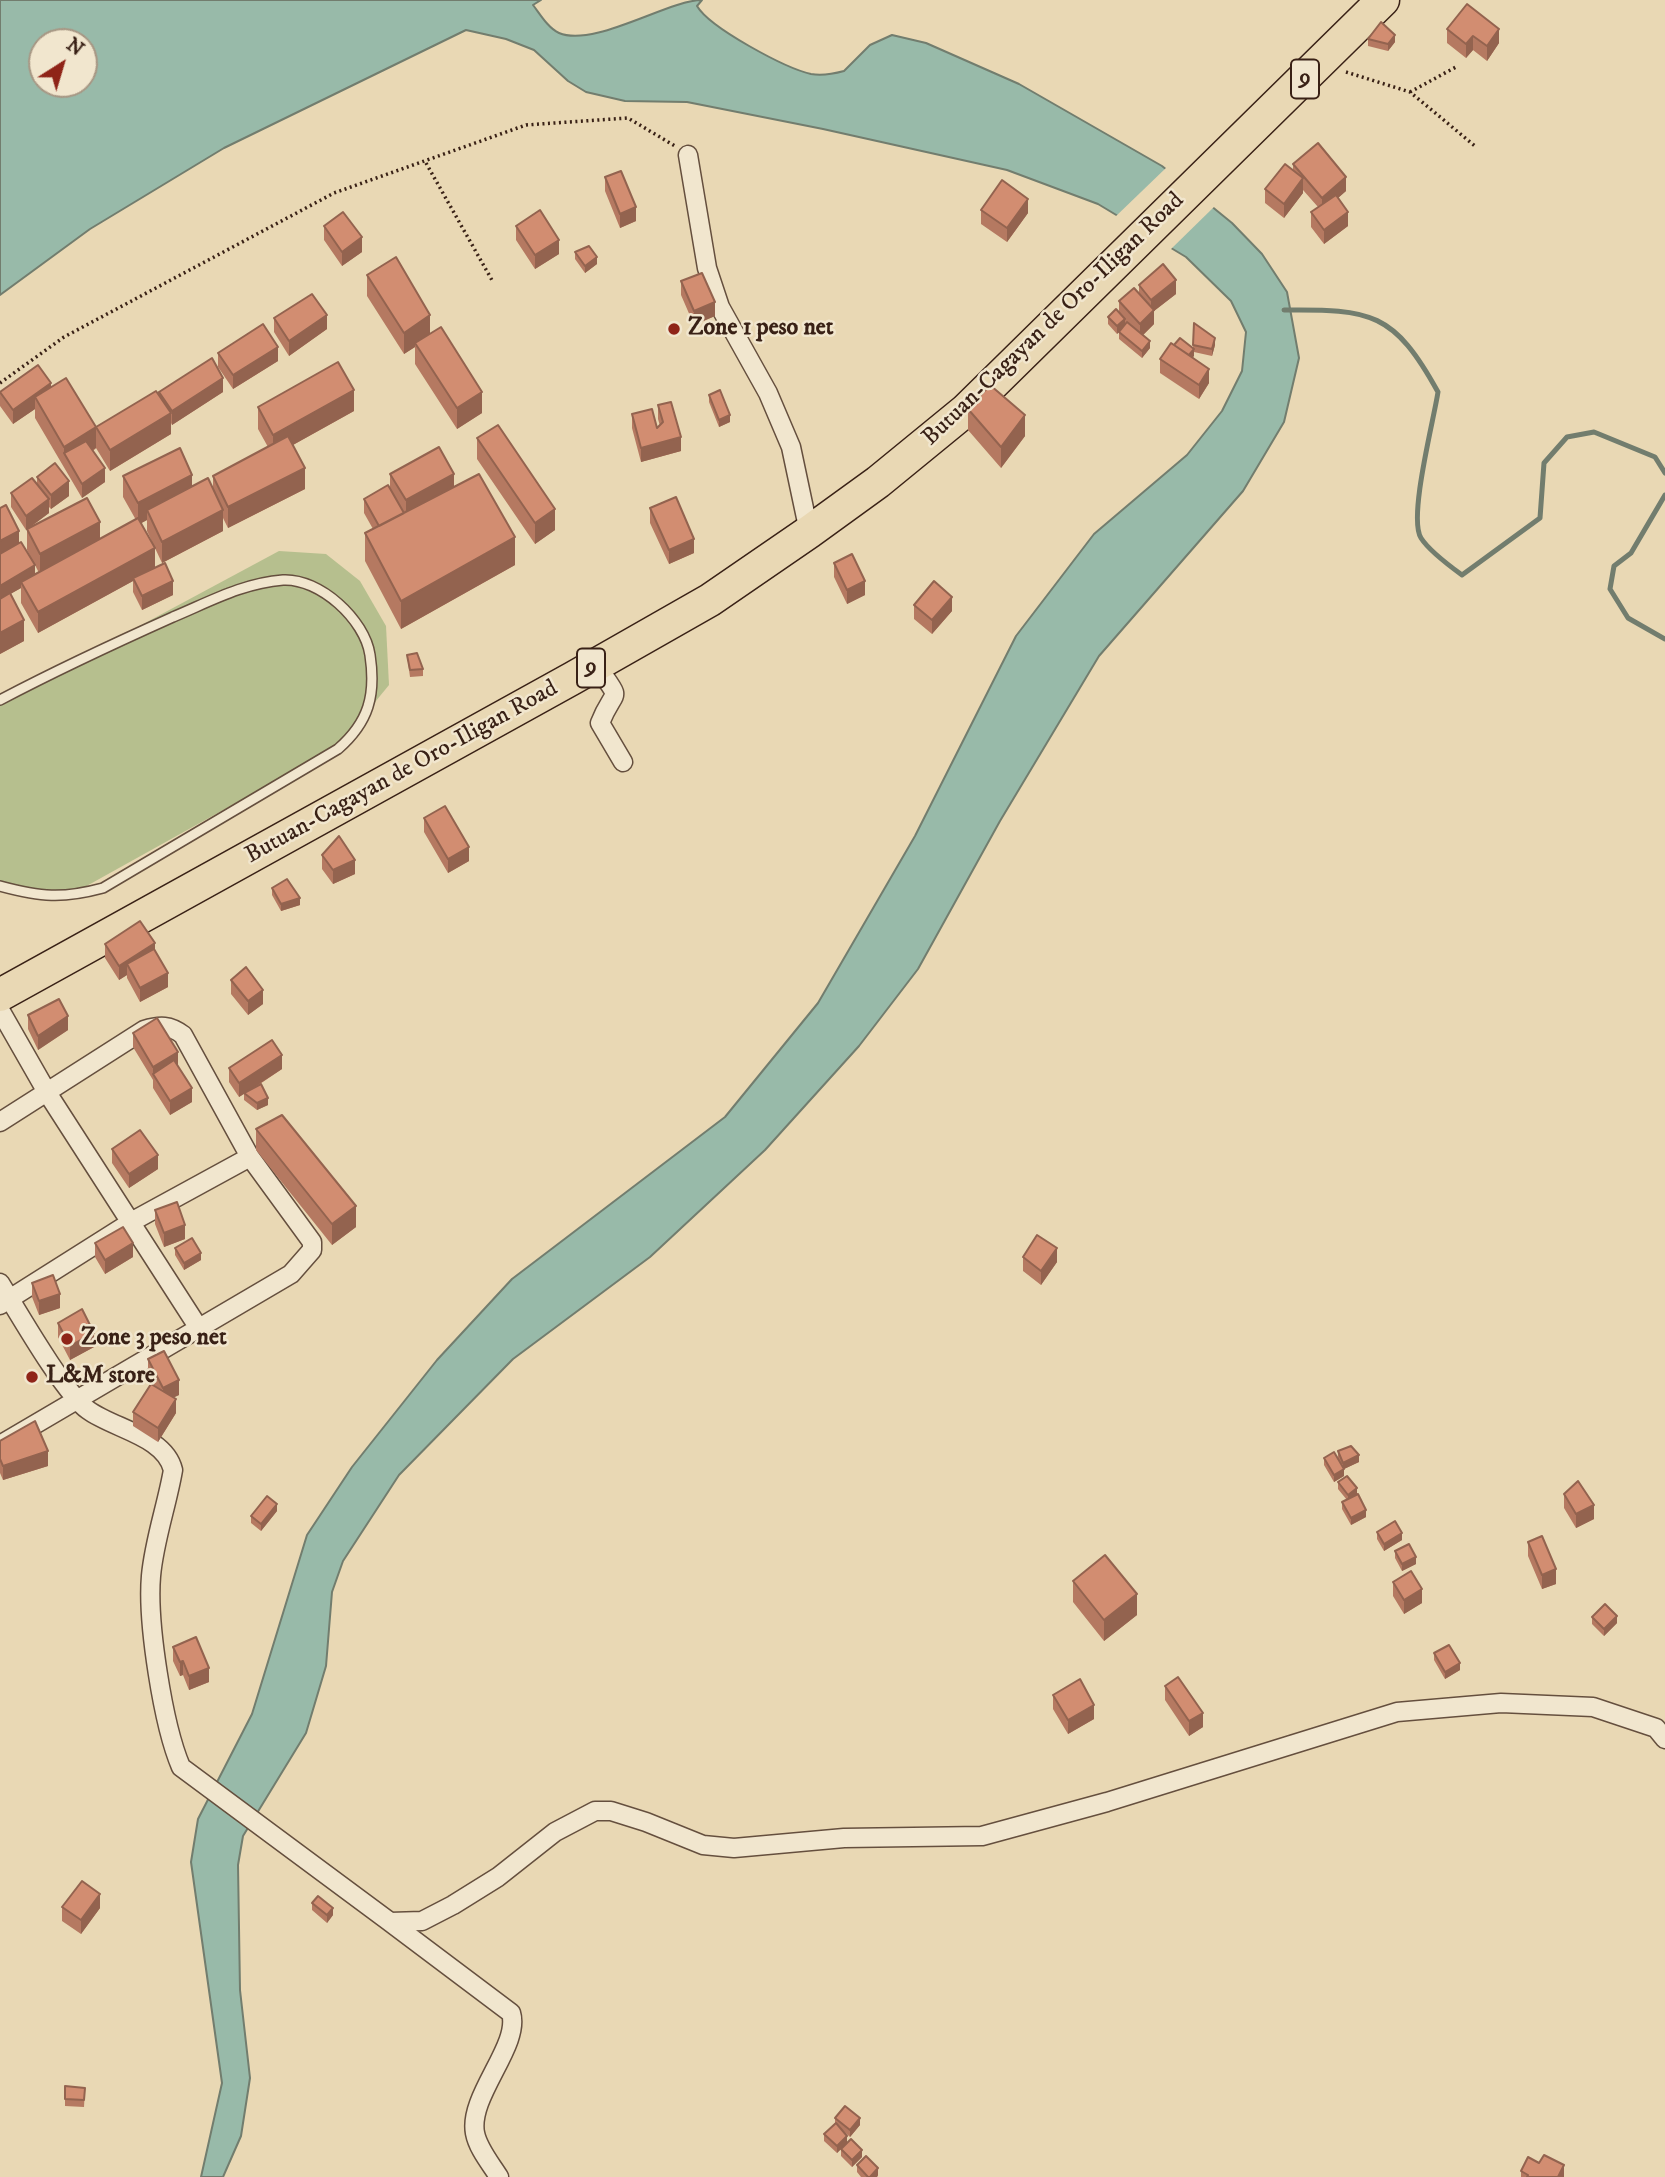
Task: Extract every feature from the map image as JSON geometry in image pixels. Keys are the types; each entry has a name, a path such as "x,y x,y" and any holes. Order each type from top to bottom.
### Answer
{"highway":[{"name":"Butuan-Cagayan de Oro-Iligan Road","path":"0,995 710,600 809,532 966,410 1383,0"}],"street":[{"path":"688,155 707,268 720,307 768,393 791,447 809,532"},
{"path":"596,665 615,693 615,699 600,723 622,761"},
{"path":"0,1010 48,1094 200,1329"},
{"path":"0,1122 48,1094 144,1030 158,1026 173,1028 183,1035 250,1157 312,1242 312,1250 291,1274 0,1446"},
{"path":"5,1303 131,1222 250,1157"},
{"path":"0,1283 5,1303 78,1401 99,1417 159,1447 170,1460 173,1470 151,1573 150,1597 167,1728 181,1767 511,2013 512,2026 475,2121 475,2134 482,2151 499,2177"},
{"path":"390,1922 422,1921 453,1905 498,1877 555,1832 595,1811 611,1811 646,1822 703,1845 734,1848 844,1838 982,1836 1107,1802 1397,1712 1501,1703 1592,1707 1656,1728 1665,1738"}],"lane":[{"path":"0,700 85,656 249,584 287,580 319,590 350,612 369,651 374,688 365,718 355,735 338,749 103,888 69,897 35,896 0,886"}],"path":[{"path":"1320,64 1410,92 1475,146"},
{"path":"1410,92 1456,67"},
{"path":"0,383 64,337 334,193 426,163 526,125 628,118 688,155"},
{"path":"426,163 493,282"}],"green space":[{"path":"279,551 326,554 360,581 386,626 389,685 340,745 83,888 16,896 0,881 0,701"}],"shaded area":[{"path":"0,0 541,0 533,5 548,24 559,33 574,36 611,29 670,7 702,0 697,6 732,36 767,56 811,74 844,71 870,45 892,35 926,43 1019,84 1162,166 1232,223 1262,254 1287,292 1299,358 1284,422 1243,491 1099,656 1000,821 918,969 859,1046 765,1150 650,1257 513,1359 399,1475 343,1561 332,1592 326,1666 306,1733 243,1836 238,1865 240,1990 250,2078 241,2136 223,2177 201,2177 222,2083 191,1862 198,1819 252,1714 307,1535 352,1467 437,1360 512,1279 725,1117 818,1003 915,836 1016,636 1094,534 1187,455 1222,411 1242,371 1246,332 1231,301 1186,257 1098,204 1007,170 823,129 687,102 625,101 586,92 568,81 534,50 506,39 466,30 224,148 90,229 0,295"}],"pier":[{"path":"1168,166 1216,205 1169,251 1114,218"}],"building":[{"path":"1467,4 1499,29 1487,46 1473,36 1466,44 1447,29"},
{"path":"1381,22 1395,35 1388,44 1368,39"},
{"path":"1318,143 1346,177 1322,198 1293,164"},
{"path":"1285,164 1303,178 1284,204 1265,189"},
{"path":"621,171 636,207 620,214 605,177"},
{"path":"1002,180 1028,199 1007,228 981,210"},
{"path":"1336,195 1348,212 1324,230 1311,212"},
{"path":"540,210 559,240 535,255 516,226"},
{"path":"343,212 362,237 342,252 324,226"},
{"path":"589,246 597,257 585,266 575,252"},
{"path":"396,257 430,315 404,333 367,275"},
{"path":"1163,264 1176,280 1151,300 1139,285"},
{"path":"702,273 715,302 694,311 681,281"},
{"path":"1134,288 1154,310 1140,324 1119,301"},
{"path":"312,294 327,315 289,341 274,318"},
{"path":"1116,309 1125,319 1117,326 1108,317"},
{"path":"1127,322 1150,341 1142,351 1119,332"},
{"path":"1194,323 1215,338 1212,349 1193,345"},
{"path":"263,324 278,347 233,375 218,353"},
{"path":"441,327 482,392 457,408 415,343"},
{"path":"1180,338 1194,349 1189,355 1174,345"},
{"path":"1171,343 1209,369 1199,385 1160,359"},
{"path":"212,358 223,378 172,411 159,392"},
{"path":"338,362 354,390 273,435 258,407"},
{"path":"38,365 51,383 13,410 0,392"},
{"path":"66,378 96,427 64,447 35,397"},
{"path":"990,385 1025,415 1001,447 968,409"},
{"path":"720,390 730,415 719,420 709,395"},
{"path":"156,391 171,413 110,450 96,427"},
{"path":"671,402 681,437 641,448 632,414 652,409 657,428 663,422 658,405"},
{"path":"498,425 555,509 535,523 477,438"},
{"path":"288,436 305,468 228,507 213,476"},
{"path":"86,441 105,468 82,484 64,453"},
{"path":"439,447 454,474 406,500 390,474"},
{"path":"180,448 192,475 138,503 123,476"},
{"path":"55,463 69,481 51,495 37,477"},
{"path":"479,474 515,537 401,601 365,533"},
{"path":"32,478 49,499 26,516 11,493"},
{"path":"208,478 223,510 162,542 147,510"},
{"path":"388,485 404,513 379,526 364,499"},
{"path":"676,497 694,539 669,550 650,508"},
{"path":"87,498 100,522 40,554 27,529"},
{"path":"6,505 19,531 0,541 0,508"},
{"path":"138,518 155,548 38,612 21,582"},
{"path":"21,542 35,565 0,586 0,554"},
{"path":"852,554 865,581 847,590 834,563"},
{"path":"165,563 173,581 142,596 133,578"},
{"path":"934,581 952,597 932,620 914,605"},
{"path":"10,593 24,620 0,633 0,599"},
{"path":"417,653 423,669 410,670 407,655"},
{"path":"445,806 469,847 448,859 424,818"},
{"path":"339,836 355,860 333,870 322,855"},
{"path":"287,879 300,898 281,904 272,888"},
{"path":"140,921 155,943 119,966 105,944"},
{"path":"154,949 168,973 140,988 127,964"},
{"path":"246,967 263,990 248,1001 231,980"},
{"path":"59,999 68,1016 38,1036 28,1015"},
{"path":"157,1018 178,1052 153,1067 133,1033"},
{"path":"272,1040 282,1055 239,1083 229,1068"},
{"path":"174,1060 192,1088 170,1101 153,1074"},
{"path":"261,1084 268,1098 257,1103 244,1093"},
{"path":"282,1115 356,1206 332,1224 256,1129"},
{"path":"140,1130 158,1155 129,1174 112,1149"},
{"path":"177,1202 185,1225 164,1233 155,1210"},
{"path":"123,1227 133,1243 105,1260 95,1243"},
{"path":"1037,1235 1057,1248 1041,1271 1023,1257"},
{"path":"192,1238 201,1253 184,1263 175,1248"},
{"path":"53,1275 60,1294 39,1301 32,1283"},
{"path":"82,1309 94,1333 70,1346 58,1323"},
{"path":"164,1351 179,1380 163,1388 148,1359"},
{"path":"151,1384 176,1399 158,1428 133,1412"},
{"path":"35,1421 48,1451 3,1466 0,1459 0,1441"},
{"path":"1351,1446 1359,1455 1343,1463 1338,1451"},
{"path":"1334,1452 1344,1469 1334,1475 1324,1458"},
{"path":"1347,1476 1357,1488 1348,1495 1338,1482"},
{"path":"1578,1481 1594,1505 1576,1514 1564,1494"},
{"path":"1358,1494 1366,1510 1351,1518 1342,1502"},
{"path":"267,1496 277,1504 261,1524 251,1516"},
{"path":"1395,1521 1402,1533 1384,1544 1377,1532"},
{"path":"1542,1536 1556,1569 1542,1575 1528,1542"},
{"path":"1409,1544 1416,1557 1402,1564 1395,1551"},
{"path":"1105,1555 1137,1594 1104,1620 1073,1581"},
{"path":"1411,1571 1422,1589 1404,1600 1393,1582"},
{"path":"1605,1604 1617,1616 1604,1629 1592,1617"},
{"path":"196,1637 209,1668 189,1676 173,1647"},
{"path":"1449,1645 1460,1663 1445,1672 1434,1653"},
{"path":"1178,1677 1203,1713 1189,1721 1165,1686"},
{"path":"1080,1679 1094,1705 1068,1720 1053,1695"},
{"path":"82,1881 100,1894 81,1920 62,1907"},
{"path":"318,1896 333,1908 327,1915 312,1903"},
{"path":"65,2086 85,2088 84,2100 65,2099"},
{"path":"845,2106 860,2118 850,2130 835,2118"},
{"path":"836,2123 847,2136 837,2146 824,2134"},
{"path":"851,2139 862,2150 852,2160 841,2149"},
{"path":"1544,2155 1564,2165 1558,2177 1527,2177 1528,2175 1521,2171 1528,2157 1539,2163"},
{"path":"866,2156 878,2168 870,2177 857,2165"}],"waterway":[{"path":"1284,310 1339,311 1359,314 1377,321 1408,345 1422,365 1438,392 1423,468 1418,527 1421,538 1429,547 1462,575 1540,518 1544,463 1567,437 1594,432 1655,457 1665,473"},
{"path":"1665,495 1631,553 1614,566 1610,589 1628,618 1665,639"}],"place":[{"name":"Zone 1 peso net","path":"674,329"},
{"name":"Zone 3 peso net","path":"67,1339"},
{"name":"L&M store","path":"32,1377"}]}
